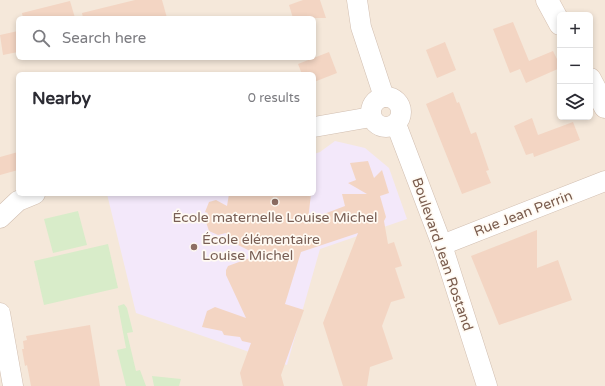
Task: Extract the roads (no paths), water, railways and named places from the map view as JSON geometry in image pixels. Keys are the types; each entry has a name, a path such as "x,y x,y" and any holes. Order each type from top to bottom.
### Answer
{"main road":[{"path":"547,0 557,18"},
{"path":"593,84 605,107"}],"street":[{"path":"346,0 362,27"},
{"path":"357,0 362,27 384,98"},
{"path":"384,98 393,99 400,106 401,116 396,124 392,126 382,127 374,121 372,117 372,107 375,102 384,98"},
{"path":"316,127 372,117"},
{"name":"Boulevard Jean Rostand","path":"396,124 442,245 487,386"},
{"name":"Rue Jean Perrin","path":"442,245 605,181"},
{"path":"0,218 18,201 30,196"},
{"path":"0,313 12,386"}],"place":[{"name":"École maternelle Louise Michel","path":"275,202"},
{"name":"École élémentaire Louise Michel","path":"194,247"}]}
